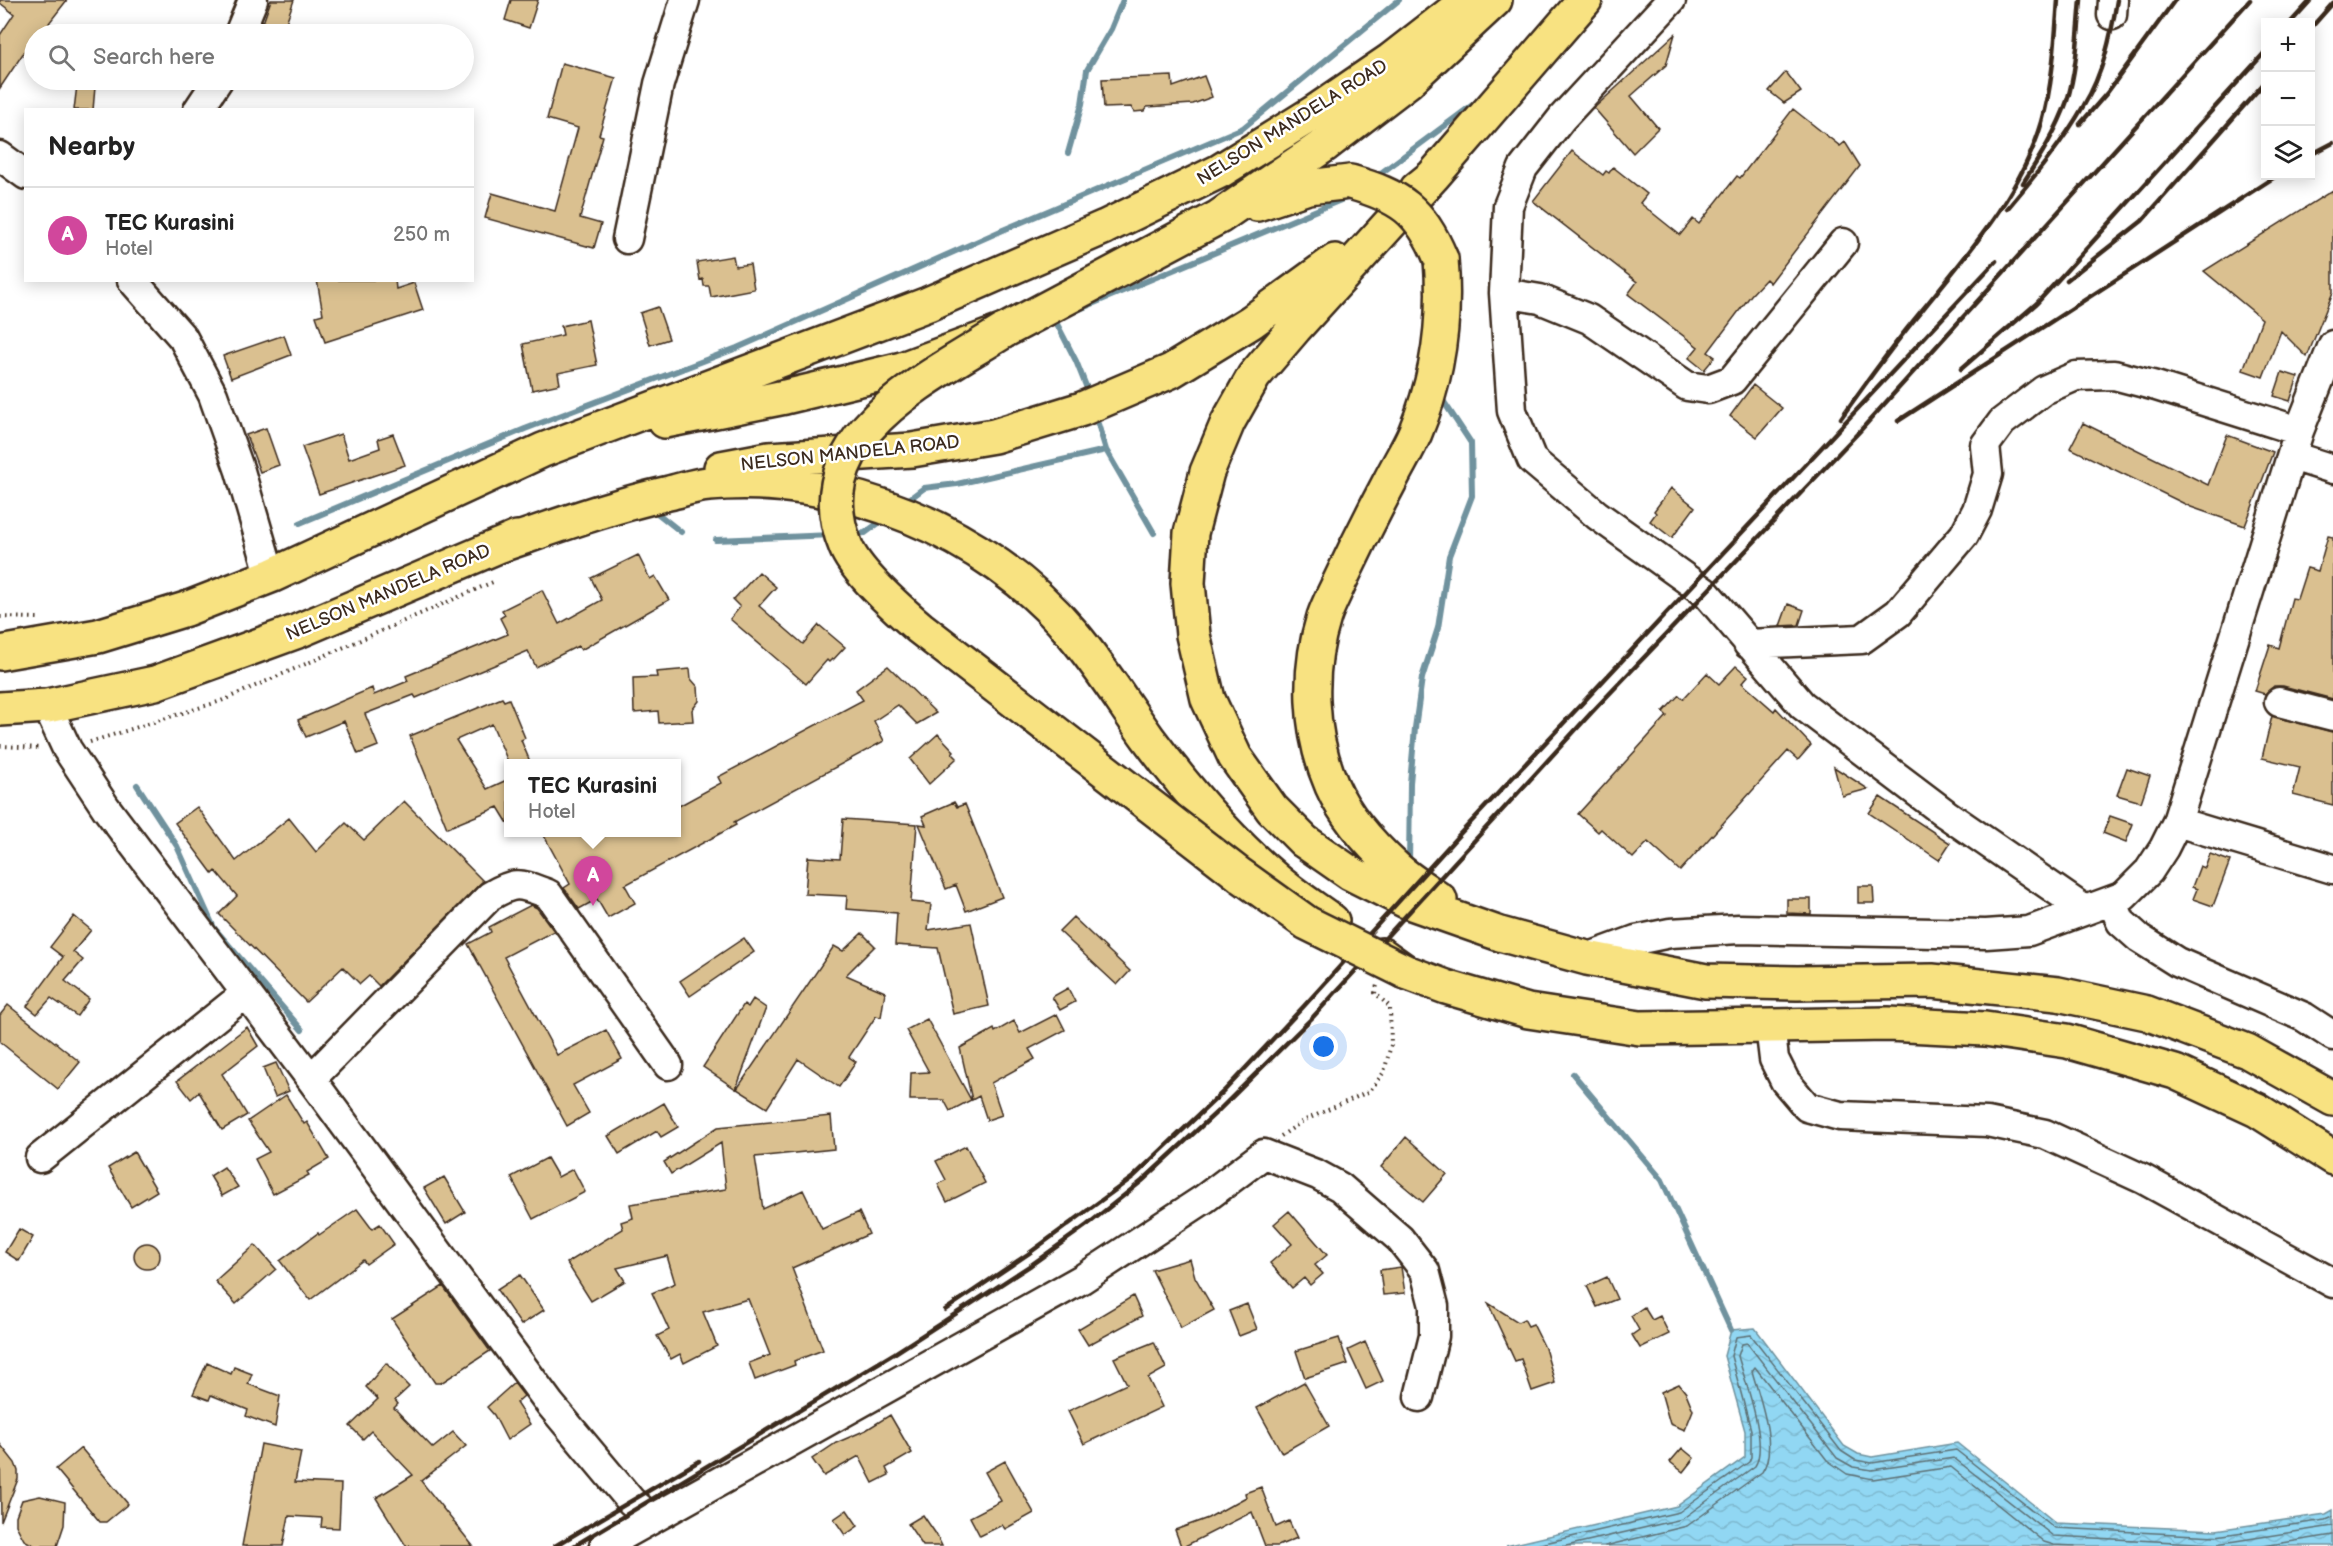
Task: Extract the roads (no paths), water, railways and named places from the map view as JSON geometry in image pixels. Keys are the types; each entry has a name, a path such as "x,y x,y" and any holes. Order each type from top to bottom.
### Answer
{"main road":[{"name":"NELSON MANDELA ROAD","path":"0,653 98,636 186,609 273,575 543,450 928,304 1105,228 1220,171 1315,112 1391,60 1468,0"},
{"path":"1495,0 1407,82 1326,144 1219,217 1004,331 884,411 858,437 842,466 837,495 838,517 847,549 888,600 920,628 1240,875 1307,923 1406,972 1446,987 1528,1011 1640,1028 1888,1024 1985,1029 2067,1041 2175,1072 2257,1110 2333,1158"},
{"name":"NELSON MANDELA ROAD","path":"0,709 46,706 154,683 298,631 604,502 681,475 770,459 912,450 994,436 1082,408 1172,371 1251,322 1327,268 1433,176 1585,0"},
{"path":"1433,176 1254,376 1228,422 1207,472 1191,534 1188,583 1193,635 1208,699 1235,757 1272,809 1304,841 1350,873 1406,901 1500,934 1587,958 1706,981 1797,983 1932,981 2058,994 2147,1013 2247,1051 2333,1099"},
{"path":"1219,217 1308,187 1350,182 1381,190 1401,202 1419,218 1432,238 1441,259 1443,289 1441,333 1432,383 1415,433 1354,550 1324,616 1313,669 1313,710 1319,749 1332,787 1372,844 1397,869 1446,904 1500,934"},
{"path":"543,450 658,422 902,369 1004,331"},
{"path":"498,546 642,498 707,484 779,482 824,489 878,503 932,528 984,554 1028,588 1072,632 1173,770 1218,823 1274,878 1406,972"}],"street":[{"path":"243,24 253,0"},
{"path":"627,239 659,84 685,0"},
{"path":"1671,0 1562,118 1523,168 1508,206 1504,293 1512,411 1532,460 1597,515 1706,593 1802,705 1946,814 2098,906 2139,938 2177,962 2304,1017 2333,1036"},
{"path":"199,108 211,90"},
{"path":"0,156 24,174"},
{"path":"1504,293 1540,299 1589,319 1687,386 1708,389 1732,380 1843,243"},
{"path":"134,282 183,338 213,395 240,471 266,560 273,575"},
{"path":"1587,958 1636,939 1670,933 1739,929 1997,933 2029,931 2124,896 2149,871 2177,822 2296,443 2333,345"},
{"path":"1748,644 1862,639 1898,613 1964,535 1977,510 1988,474 1985,445 2002,422 2044,390 2076,376 2114,375 2156,386 2296,443 2333,469"},
{"path":"2279,702 2333,716"},
{"path":"46,706 66,749 106,808 550,1404 631,1501 651,1518"},
{"path":"2177,822 2333,869"},
{"path":"310,1079 490,896 508,885 523,886 548,894 668,1065"},
{"path":"39,1158 245,994"},
{"path":"1770,1026 1774,1059 1779,1070 1785,1081 1807,1107 1840,1116 1987,1122 2045,1134 2143,1179 2333,1283"},
{"path":"604,1546 1082,1279 1204,1199 1264,1154 1318,1175 1340,1187 1400,1239 1425,1271 1434,1306 1434,1336 1419,1397"}],"water":[{"path":"1755,1328 1844,1446 1858,1454 1872,1457 1957,1443 2056,1523 2216,1530 2326,1514 2333,1510 2333,1546 1506,1546 1677,1506 1745,1457 1745,1431 1724,1356 1731,1330"}],"waterway":[{"path":"1068,153 1082,104 1087,70 1111,29 1123,0"},
{"path":"300,523 525,429 737,348 1003,230 1243,128 1399,0"},
{"path":"1373,179 1478,101"},
{"path":"1075,311 1348,197"},
{"path":"1060,318 1055,320 1076,361 1090,396"},
{"path":"1409,864 1410,783 1422,678 1438,628 1449,556 1472,496 1471,443 1440,396"},
{"path":"1098,424 1106,450 1154,533"},
{"path":"904,503 924,488 957,484 1106,450"},
{"path":"652,509 681,532"},
{"path":"852,534 865,533 884,519"},
{"path":"716,540 832,535"},
{"path":"137,785 177,846 214,928 302,1030"},
{"path":"1573,1074 1662,1180 1731,1330"}],"railway":[{"path":"1841,418 1891,349 1992,221 2021,174 2033,148 2046,107 2053,61 2058,0"},
{"path":"2023,183 2053,133 2067,101 2075,64 2081,0"},
{"path":"2007,209 2058,145 2091,93 2105,54 2117,0"},
{"path":"2080,124 2107,93 2175,0"},
{"path":"574,1546 895,1353 1031,1265 1087,1225 1142,1181 1219,1110 1313,1017 1592,712 1859,432 2250,0"},
{"path":"2295,18 2311,0"},
{"path":"2315,23 2333,3"},
{"path":"1961,369 2037,303 2261,57"},
{"path":"2067,280 2142,221 2261,87"},
{"path":"2315,152 2333,143"},
{"path":"1898,421 2270,180"},
{"path":"945,1310 1028,1254 1133,1177 1224,1091 1457,837 1996,261"},
{"path":"555,1546 699,1461"}],"place":[{"name":"TEC Kurasini","path":"593,906"}]}
